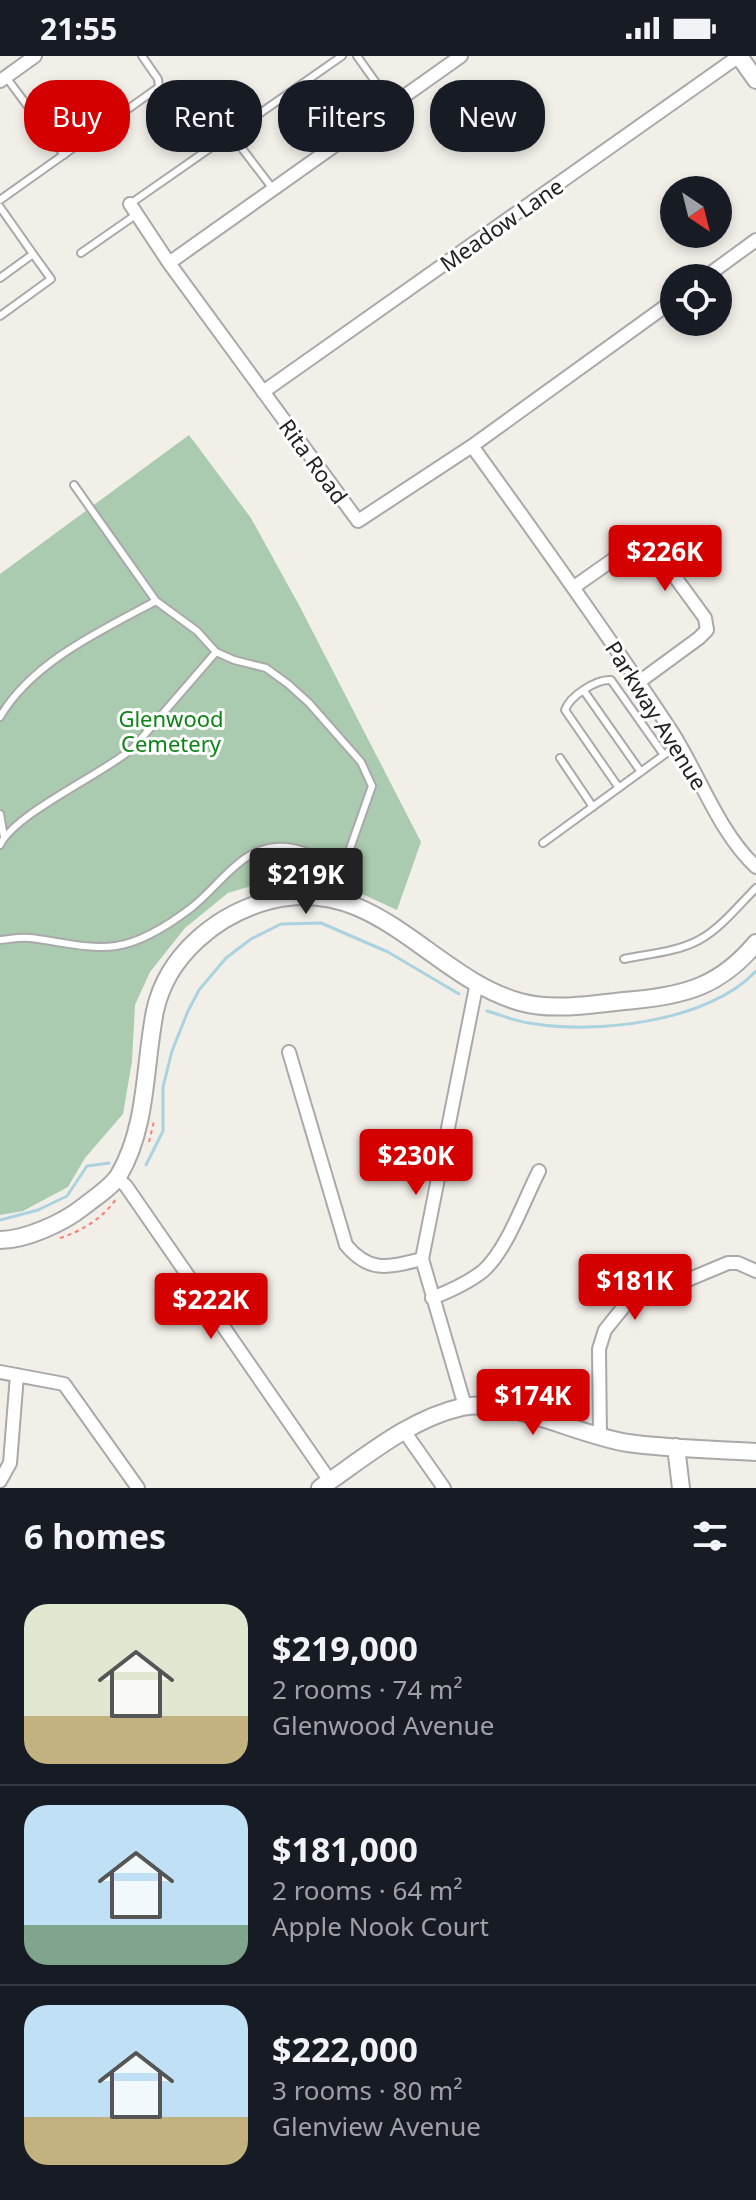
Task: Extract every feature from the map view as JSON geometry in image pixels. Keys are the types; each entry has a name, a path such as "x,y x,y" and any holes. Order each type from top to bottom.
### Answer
{"street":[{"path":"3,79 35,56"},
{"path":"414,89 461,56"},
{"path":"739,56 756,80"},
{"name":"Meadow Lane","path":"263,392 739,56"},
{"path":"169,263 326,152"},
{"name":"Rita Road","path":"133,209 358,521 472,446 660,310"},
{"path":"723,264 756,240"},
{"name":"Parkway Avenue","path":"472,446 639,682 679,744 732,839 756,867"},
{"path":"574,587 638,542 648,540 705,618 707,630 699,638 639,682"},
{"path":"0,1240 66,1221 122,1182 136,1139 149,1071 155,1010 170,972 199,936 238,911 272,900 298,896 333,897 383,920 477,982 521,1002 563,1007 686,993 707,984 741,961 756,943"},
{"path":"465,1406 422,1259 477,982"},
{"path":"289,1052 346,1245 357,1258 386,1267 422,1259"},
{"path":"432,1298 471,1280 486,1269 498,1252 539,1171"},
{"path":"122,1182 325,1484 404,1431 435,1415 465,1406 511,1410 629,1443 756,1452"},
{"path":"600,1437 599,1349 605,1330 634,1294 651,1285 685,1281 728,1263 738,1263 756,1271"},
{"path":"0,1372 64,1384 138,1488"},
{"path":"0,1481 10,1463 17,1375"},
{"path":"404,1431 444,1488"},
{"path":"676,1447 681,1488"}],"lane":[{"path":"0,200 159,87 158,79 142,56"},
{"path":"308,80 342,56"},
{"path":"357,56 374,80"},
{"path":"3,79 64,155"},
{"path":"81,253 207,152"},
{"path":"245,152 273,189"},
{"path":"0,207 51,279 0,316"},
{"path":"0,278 33,254"},
{"path":"74,485 156,601 197,631 216,652 266,668 288,684 361,762 372,786 370,797 333,897"},
{"path":"0,717 22,688 75,645 156,601"},
{"path":"0,845 4,837 39,810 118,761 133,748 216,652"},
{"path":"619,788 565,710 567,704 584,691 600,681 611,680 664,755"},
{"path":"584,691 641,772"},
{"path":"543,843 679,744"},
{"path":"560,758 593,807"},
{"path":"0,814 4,837"},
{"path":"0,940 27,938 77,945 116,946 153,934 192,907 239,862 260,851 284,847 311,853 343,869"},
{"path":"624,959 674,949 698,940 720,925 756,888"}],"path":[{"path":"148,1143 154,1117"},
{"path":"55,1239 79,1232 111,1207 122,1182"}],"green space":[{"name":"Glenwood Cemetery","path":"189,435 251,518 421,842 397,910 360,893 313,880 280,877 228,893 185,928 150,972 135,1005 132,1061 123,1114 85,1158 68,1187 23,1211 0,1215 0,574"}],"waterway":[{"path":"146,1165 163,1131 163,1087 172,1051 188,1011 199,990 226,958 251,939 281,924 321,923 388,952 459,994"},
{"path":"487,1011 524,1022 555,1026 585,1027 649,1021 710,1002 756,971"},
{"path":"0,1220 38,1210 67,1196 87,1166 109,1163"}]}
